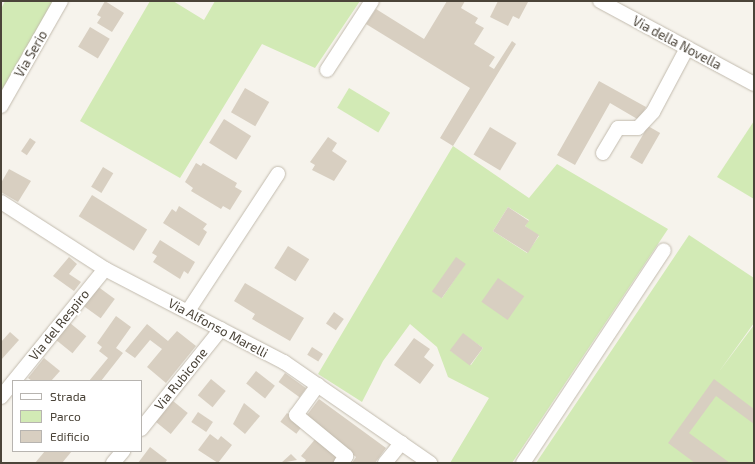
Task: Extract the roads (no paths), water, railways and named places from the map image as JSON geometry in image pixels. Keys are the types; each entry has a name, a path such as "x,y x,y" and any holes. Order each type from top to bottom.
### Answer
{"street":[{"name":"Via Serio","path":"1,106 61,1"},
{"path":"327,70 372,1"},
{"name":"Via della Novella","path":"600,1 754,84"},
{"path":"603,153 618,128 638,128 653,112 688,48"},
{"path":"188,311 278,174"},
{"name":"Via Alfonso Marelli","path":"1,202 104,268 221,329 318,385 430,463"},
{"path":"523,463 664,250"},
{"name":"Via del Respiro","path":"16,380 104,268"},
{"name":"Via Rubicone","path":"142,428 221,329"},
{"name":"Via del Respiro","path":"1,397 12,384"},
{"path":"318,385 296,415 346,456 341,463"},
{"path":"384,463 401,443"},
{"path":"113,463 122,452"}]}
